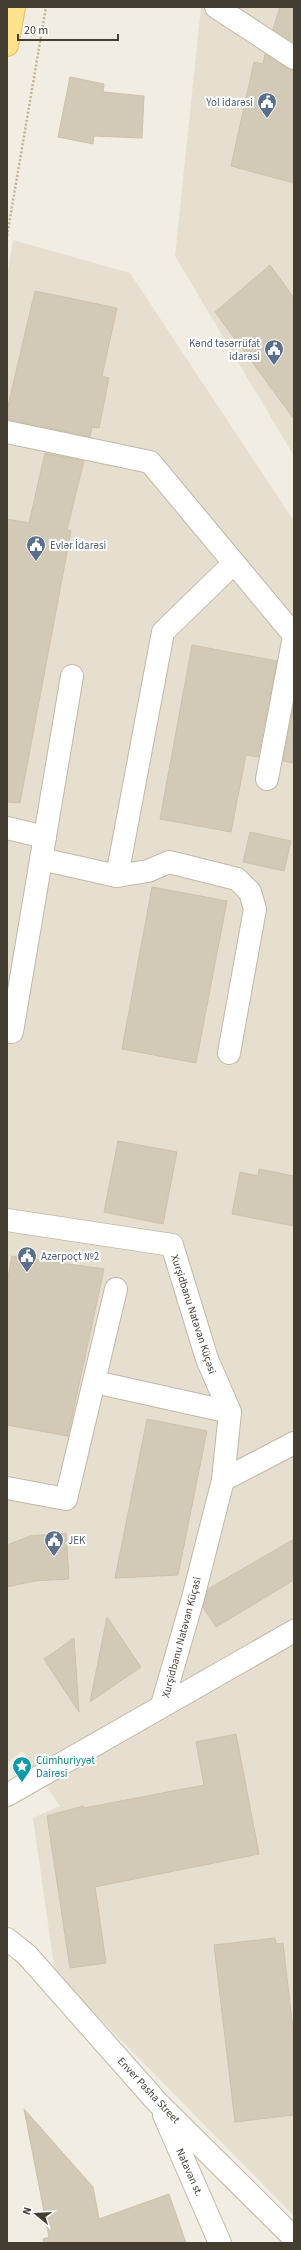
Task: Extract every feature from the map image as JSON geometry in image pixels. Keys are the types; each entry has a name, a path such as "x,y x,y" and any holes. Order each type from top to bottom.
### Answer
{"main road":[{"path":"7,45 14,7"}],"street":[{"path":"216,7 294,58"},
{"path":"7,432 150,462 294,636 267,779"},
{"path":"117,876 163,632 234,563"},
{"path":"7,1032 12,1032 72,676"},
{"path":"7,828 45,837"},
{"path":"41,859 117,876 148,872 169,862 237,879 250,892 255,908 229,1053"},
{"name":"Xurşidbanu Natəvan Küçəsi","path":"7,1220 172,1245 207,1359 230,1412 223,1480 193,1598 162,1706"},
{"path":"7,1488 66,1499 116,1290"},
{"path":"95,1382 230,1412"},
{"path":"223,1480 294,1442"},
{"path":"7,1795 294,1631"},
{"name":"Enver Pasha Street","path":"7,1939 28,1956 157,2102 294,2238"},
{"name":"Natavan st.","path":"157,2102 220,2243"}],"path":[{"path":"7,236 46,7"}],"shaded area":[{"path":"201,7 294,7 294,456 175,256"},
{"path":"13,240 130,273 294,521 294,2216 55,1973 33,1818 60,1806 22,1751 7,1763 7,277"}],"building":[{"path":"280,7 294,7 294,43 273,29"},
{"name":"Yol idarəsi","path":"265,54 287,68 294,70 294,183 231,166 254,62 263,64"},
{"path":"70,77 104,84 103,92 144,96 142,138 94,136 93,144 58,137"},
{"name":"Kənd təsərrüfat idarəsi","path":"270,265 294,298 294,419 215,312"},
{"path":"35,291 117,308 102,376 109,378 99,428 92,427 90,437 7,419 7,410"},
{"path":"45,453 84,461 67,530 71,531 20,803 7,802 7,519 29,523"},
{"path":"192,645 277,661 258,757 246,755 231,832 160,819"},
{"path":"294,703 294,763 283,761"},
{"path":"250,832 291,841 284,871 243,862"},
{"path":"152,887 227,901 196,1063 122,1049"},
{"path":"118,1141 177,1152 163,1224 104,1212"},
{"path":"259,1169 294,1176 294,1226 232,1214 240,1172 258,1176"},
{"path":"12,1256 104,1269 68,1436 7,1425 7,1284"},
{"path":"147,1419 207,1431 178,1575 115,1578"},
{"path":"66,1533 69,1579 34,1581 7,1587 7,1545 30,1536"},
{"path":"294,1539 294,1580 216,1627 203,1607 208,1589"},
{"path":"107,1617 141,1667 90,1702"},
{"path":"74,1638 79,1712 44,1659"},
{"path":"236,1734 259,1854 95,1887 106,1963 70,1968 47,1816 83,1806 84,1808 204,1785 196,1742"},
{"path":"275,1938 276,1944 283,1943 294,2038 294,2115 235,2122 214,1945"},
{"path":"24,2109 93,2187 99,2219 169,2194 186,2243 44,2243 43,2239 49,2237"}],"place":[{"name":"Yol idarəsi","path":"267,119"},
{"name":"Kənd təsərrüfat idarəsi","path":"274,366"},
{"name":"Evlər İdarəsi","path":"36,562"},
{"name":"Azərpoçt №2","path":"27,1273"},
{"name":"JEK","path":"54,1557"},
{"name":"Cümhuriyyət Dairəsi","path":"22,1783"}]}
